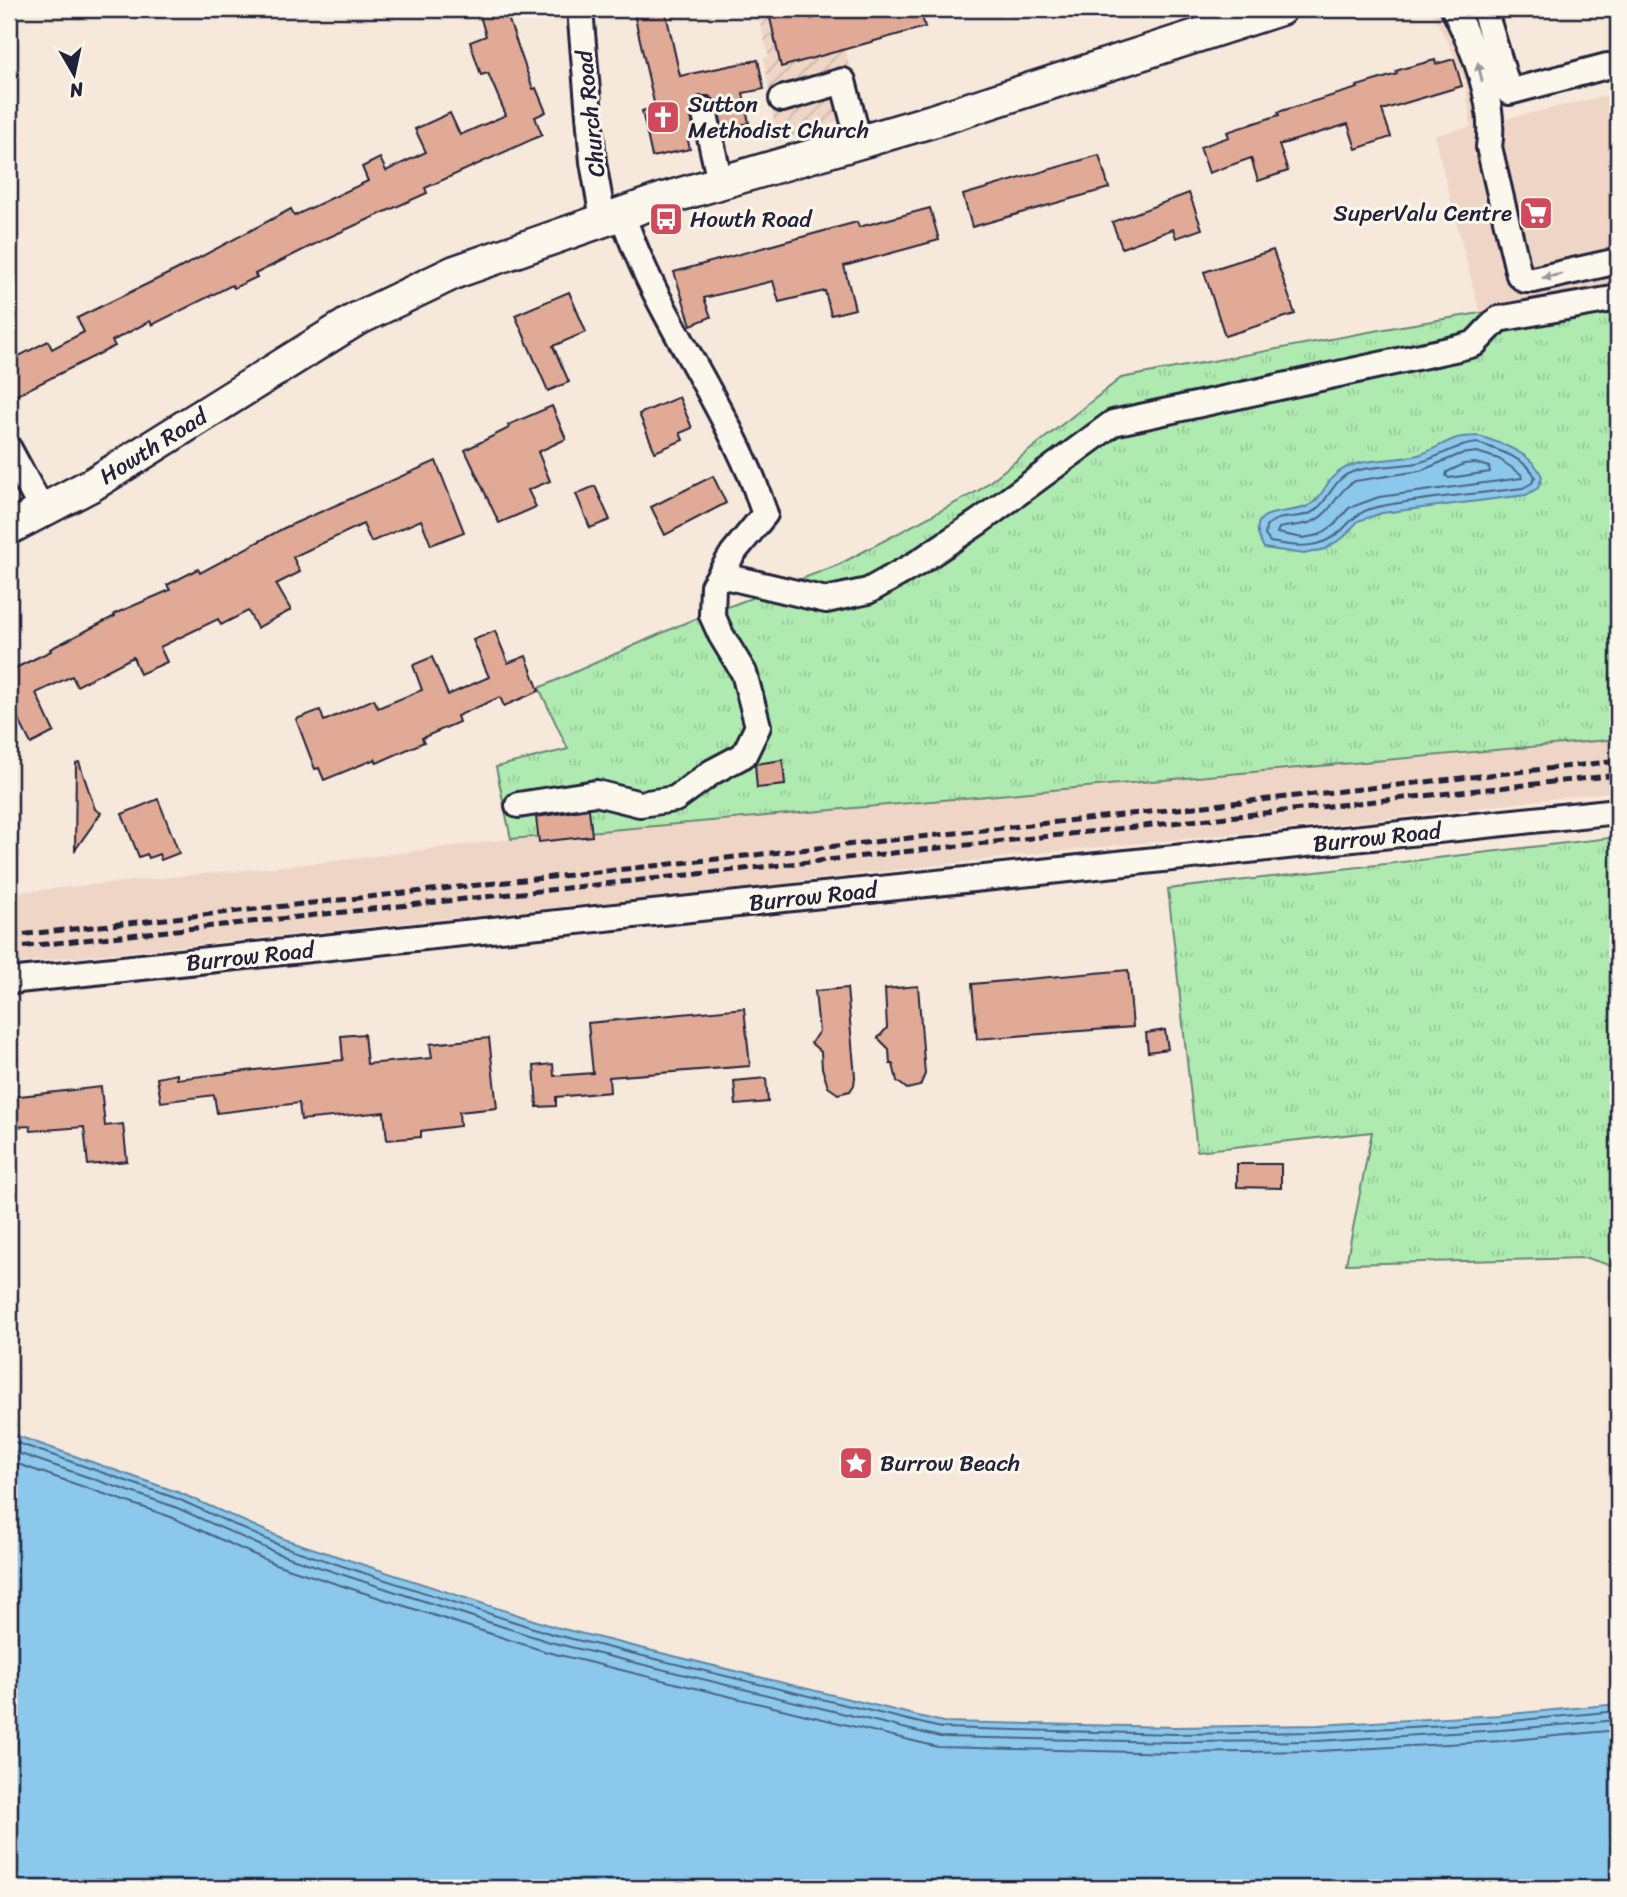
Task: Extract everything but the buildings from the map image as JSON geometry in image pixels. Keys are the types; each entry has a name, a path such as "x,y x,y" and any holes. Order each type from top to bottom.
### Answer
{"main road":[{"name":"Howth Road","path":"9,528 93,484 355,320 455,272 612,216 1121,62 1280,9"}],"street":[{"name":"Church Road","path":"580,9 593,162 612,216 632,245 655,296 748,469 765,514 733,553 720,575"},
{"path":"1454,9 1475,51 1492,126 1489,147 1519,275 1525,280 1533,280 1618,261"},
{"path":"1484,9 1509,92 1607,66"},
{"path":"782,99 843,81 859,142"},
{"path":"704,110 720,182"},
{"path":"518,805 596,793 640,804 675,799 712,772 744,755 758,726 744,673 712,615 713,586 720,575 826,600 868,592 980,522 1114,423 1458,348 1474,344 1498,319 1618,298"},
{"path":"9,449 42,510"},
{"name":"Burrow Road","path":"9,981 1618,811"}],"shaded area":[{"path":"756,9 835,9 861,113 777,142 764,59 769,57"},
{"name":"SuperValu Centre","path":"1430,9 1479,9 1487,33 1505,119 1618,93 1618,292 1535,308 1480,313 1434,135 1471,127 1465,82 1452,50"},
{"path":"1618,739 1618,791 752,887 9,964 9,893 336,861 511,839"}],"green space":[{"path":"1618,292 1618,739 511,839 496,767 568,749 539,688 680,625 838,565 978,491 1121,378 1396,327 1480,313 1535,308"},
{"path":"1618,837 1618,1268 1587,1258 1346,1264 1372,1132 1197,1151 1168,889"}],"water":[{"path":"1479,436 1515,450 1531,461 1542,477 1538,488 1526,495 1382,513 1358,521 1344,537 1325,549 1304,554 1264,548 1258,534 1258,524 1262,518 1313,503 1340,471 1358,464 1418,455 1457,438"},
{"path":"9,1433 180,1493 284,1539 555,1627 943,1722 1175,1727 1318,1725 1500,1715 1618,1704 1618,1888 9,1888"}],"railway":[{"path":"9,936 1618,761"},
{"path":"9,948 1618,775"}],"place":[{"name":"Sutton Methodist Church","path":"663,117"},
{"name":"SuperValu Centre","path":"1536,213"},
{"name":"Howth Road","path":"666,219"},
{"name":"Burrow Beach","path":"856,1463"}]}
